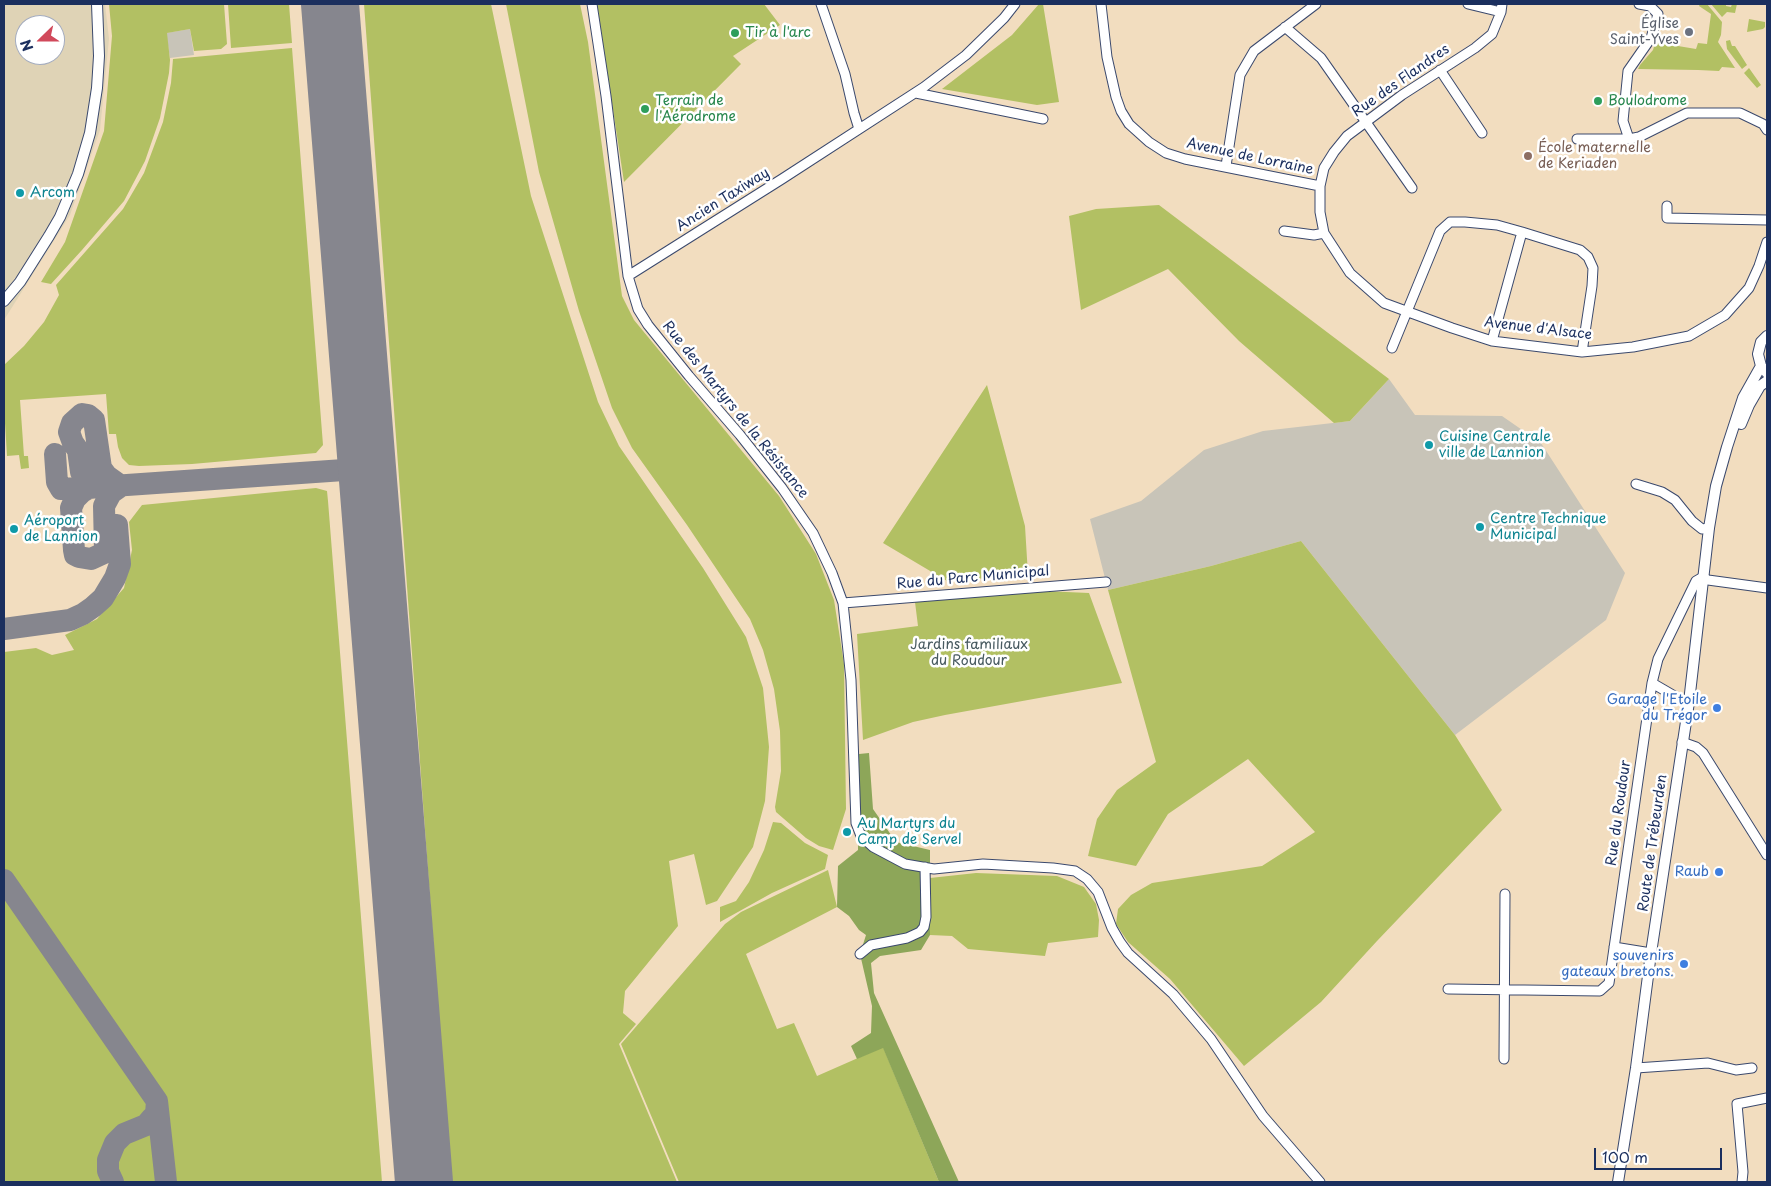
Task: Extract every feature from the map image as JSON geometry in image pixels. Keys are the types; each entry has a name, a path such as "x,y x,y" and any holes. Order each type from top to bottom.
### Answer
{"main road":[{"path":"4,300 20,282 49,236 60,217 78,174 90,133 97,88 99,56 96,4"},
{"path":"1764,369 1758,358 1758,350 1761,342 1767,336"},
{"name":"Route de Trébeurden","path":"1618,1182 1688,702 1709,528 1716,486 1743,398 1764,369"},
{"name":"Route de Trébeurden","path":"1709,528 1736,439 1749,404 1760,386 1767,381"},
{"name":"Route de Trébeurden","path":"1621,1162 1622,1182"}],"street":[{"name":"Rue des Martyrs de la Résistance","path":"592,4 606,96 628,276 638,309 648,324 770,473 813,533 832,573 843,603 852,680 856,823 861,836 873,847 905,864 934,869 984,864 1053,868 1075,871 1088,879 1098,892 1112,928 1128,953 1174,994 1211,1040 1263,1116 1320,1182"},
{"path":"821,4 845,74 859,129"},
{"name":"Ancien Taxiway","path":"628,276 916,93 966,55 1016,4"},
{"name":"Avenue de Lorraine","path":"1101,4 1107,57 1116,97 1121,111 1129,124 1149,142 1166,153 1185,159 1320,186"},
{"path":"1226,166 1240,75 1254,51 1316,4"},
{"path":"1468,4 1501,8"},
{"path":"1639,4 1650,6 1658,14"},
{"path":"1629,139 1623,121 1628,71 1650,38 1660,4"},
{"name":"Rue des Flandres","path":"1320,186 1324,168 1347,136 1440,70 1475,48 1492,34 1501,8"},
{"path":"1285,27 1321,58 1412,188"},
{"path":"1440,70 1482,133"},
{"path":"916,93 1043,119"},
{"path":"1577,139 1629,139 1639,137 1687,113 1740,113 1763,124 1767,130"},
{"name":"Avenue d'Alsace","path":"1320,186 1320,212 1324,233 1350,273 1384,303 1492,341 1582,352 1633,347 1689,336 1725,315 1749,288 1767,242"},
{"path":"1667,206 1667,218 1767,220"},
{"path":"1392,348 1440,231 1450,222 1465,222 1497,225 1522,232 1580,250 1588,257 1593,268 1592,286 1582,352"},
{"path":"1284,231 1314,235 1324,233"},
{"path":"1492,341 1522,232"},
{"path":"1636,484 1662,492 1675,500 1692,521 1702,528 1709,528"},
{"path":"1703,578 1767,588"},
{"name":"Rue du Roudour","path":"1448,989 1600,991 1609,983 1652,683 1658,659 1683,605 1696,581 1703,578"},
{"name":"Rue du Parc Municipal","path":"843,603 1106,582"},
{"path":"1652,683 1688,702"},
{"path":"1682,742 1696,747 1703,753 1767,855"},
{"path":"860,954 871,945 907,938 920,932 924,927 926,917 925,867"},
{"path":"1504,1059 1505,894"},
{"path":"1614,947 1651,953"},
{"path":"1636,1068 1708,1063 1736,1070 1752,1068"},
{"path":"1742,1182 1743,1172 1737,1104 1767,1098"}],"shaded area":[{"path":"4,4 105,4 109,39 100,130 70,215 4,320"},
{"path":"190,29 194,55 170,58 166,33"},
{"name":"Centre Technique Municipal","path":"1389,379 1415,415 1502,416 1541,443 1625,573 1606,620 1455,735 1301,541 1211,566 1108,590 1090,519 1141,501 1204,450 1263,431 1350,421"}],"green space":[{"path":"109,4 224,4 227,44 221,49 194,51 190,29 167,33 170,60 169,73 160,118 145,161 124,201 82,250 51,284 41,282 65,242 104,131 112,36"},
{"path":"228,4 289,4 292,43 231,48"},
{"path":"364,4 491,4 531,196 598,402 619,446 703,568 746,637 763,688 769,747 765,801 753,847 717,901 706,905 694,854 669,861 678,926 625,991 623,1013 636,1024 619,1044 677,1182 451,1182"},
{"path":"506,4 580,4 588,42 622,296 634,320 779,496 816,554 834,600 844,664 846,809 833,850 819,846 806,838 776,812 775,807 781,771 780,731 774,689 763,650 750,619 687,525 632,448 612,408 579,311 539,172"},
{"path":"597,4 764,4 780,25 733,56 741,64 624,182"},
{"path":"1039,4 1043,4 1059,102 1037,105 942,89 1012,35"},
{"path":"1700,4 1707,4 1722,22 1721,35 1718,42 1735,68 1722,67 1719,71 1638,69 1653,50 1658,33 1679,40 1678,46 1696,49 1698,43 1707,44 1711,14 1699,6"},
{"path":"1711,4 1726,4 1726,6 1731,7 1732,4 1737,4 1735,13 1727,12 1722,17"},
{"path":"1749,19 1765,22 1765,27 1747,32"},
{"path":"1730,40 1732,46 1735,46 1747,65 1742,69 1727,49 1726,41"},
{"path":"292,48 323,445 316,453 192,464 129,465 122,458 116,434 109,434 106,394 20,400 24,456 28,456 29,468 21,469 19,455 7,456 4,365 24,346 44,322 59,295 56,285 123,209 144,173 163,122 171,83 173,59"},
{"path":"1749,68 1761,85 1757,88 1744,73"},
{"path":"1159,205 1389,379 1350,421 1334,423 1239,341 1168,269 1081,310 1069,216 1096,209"},
{"path":"987,385 1025,526 1028,575 947,581 883,543"},
{"path":"316,488 327,491 328,501 382,1182 168,1182 166,1144 158,1095 4,873 4,652 36,648 52,655 74,650 65,635 97,619 124,588 132,550 129,522 142,505"},
{"path":"1301,541 1455,735 1502,810 1321,1002 1244,1066 1170,979 1128,942 1116,924 1118,909 1131,895 1152,883 1262,866 1315,832 1248,759 1168,814 1136,866 1088,856 1097,819 1117,790 1156,762 1108,590 1211,566"},
{"name":"Jardins familiaux du Roudour","path":"1043,591 1089,593 1122,683 913,722 863,740 857,634 918,626 915,602"},
{"path":"869,753 873,809 896,842 930,850 930,935 921,950 880,956 871,963 874,993 959,1182 939,1182 883,1048 857,1059 851,1046 871,1033 872,1006 860,954 866,935 859,930 849,916 837,907 838,866 858,850 859,754"},
{"path":"773,822 781,823 805,843 828,855 825,869 772,893 720,922 720,907 736,901 749,882 764,850"},
{"path":"828,870 837,907 746,954 777,1029 794,1023 817,1076 883,1047 939,1182 679,1182 621,1044 725,924 741,912"},
{"path":"976,873 1057,876 1084,887 1096,904 1099,920 1098,937 1048,943 1045,956 968,949 952,936 930,935 930,878"},
{"path":"4,894 153,1108 148,1117 125,1128 107,1146 104,1163 108,1182 4,1182"},
{"path":"155,1121 162,1167 162,1182 115,1182 110,1168 110,1160 118,1143 124,1137"}],"taxiway":[{"path":"98,487 85,478 81,472 78,450 69,432 72,423 82,414 88,415 94,420 101,468 107,476 121,486"},
{"path":"344,470 360,458 365,442"},
{"path":"55,454 57,482 61,489 92,487"},
{"path":"121,486 111,493 104,506 104,553 91,559 75,555 71,508 75,499 89,488 344,470 360,476 366,483 370,494"},
{"path":"4,629 70,620 83,614 103,598 115,578 120,564 117,525"},
{"path":"4,880 157,1101 166,1182"},
{"path":"113,1182 108,1171 108,1160 115,1143 124,1134 146,1125 156,1114 157,1101"}],"runway":[{"path":"330,4 424,1182"}],"place":[{"name":"Église Saint-Yves","path":"1689,32"},
{"name":"Tir à l'arc","path":"735,33"},
{"name":"Boulodrome","path":"1598,101"},
{"name":"Terrain de l'Aérodrome","path":"645,109"},
{"name":"École maternelle de Keriaden","path":"1528,156"},
{"name":"Arcom","path":"20,193"},
{"name":"Cuisine Centrale ville de Lannion","path":"1429,445"},
{"name":"Centre Technique Municipal","path":"1480,527"},
{"name":"Aéroport de Lannion","path":"14,529"},
{"name":"Garage l'Etoile du Trégor","path":"1717,708"},
{"name":"Au Martyrs du Camp de Servel","path":"847,832"},
{"name":"Raub","path":"1719,872"},
{"name":"souvenirs gateaux bretons.","path":"1684,964"}]}
